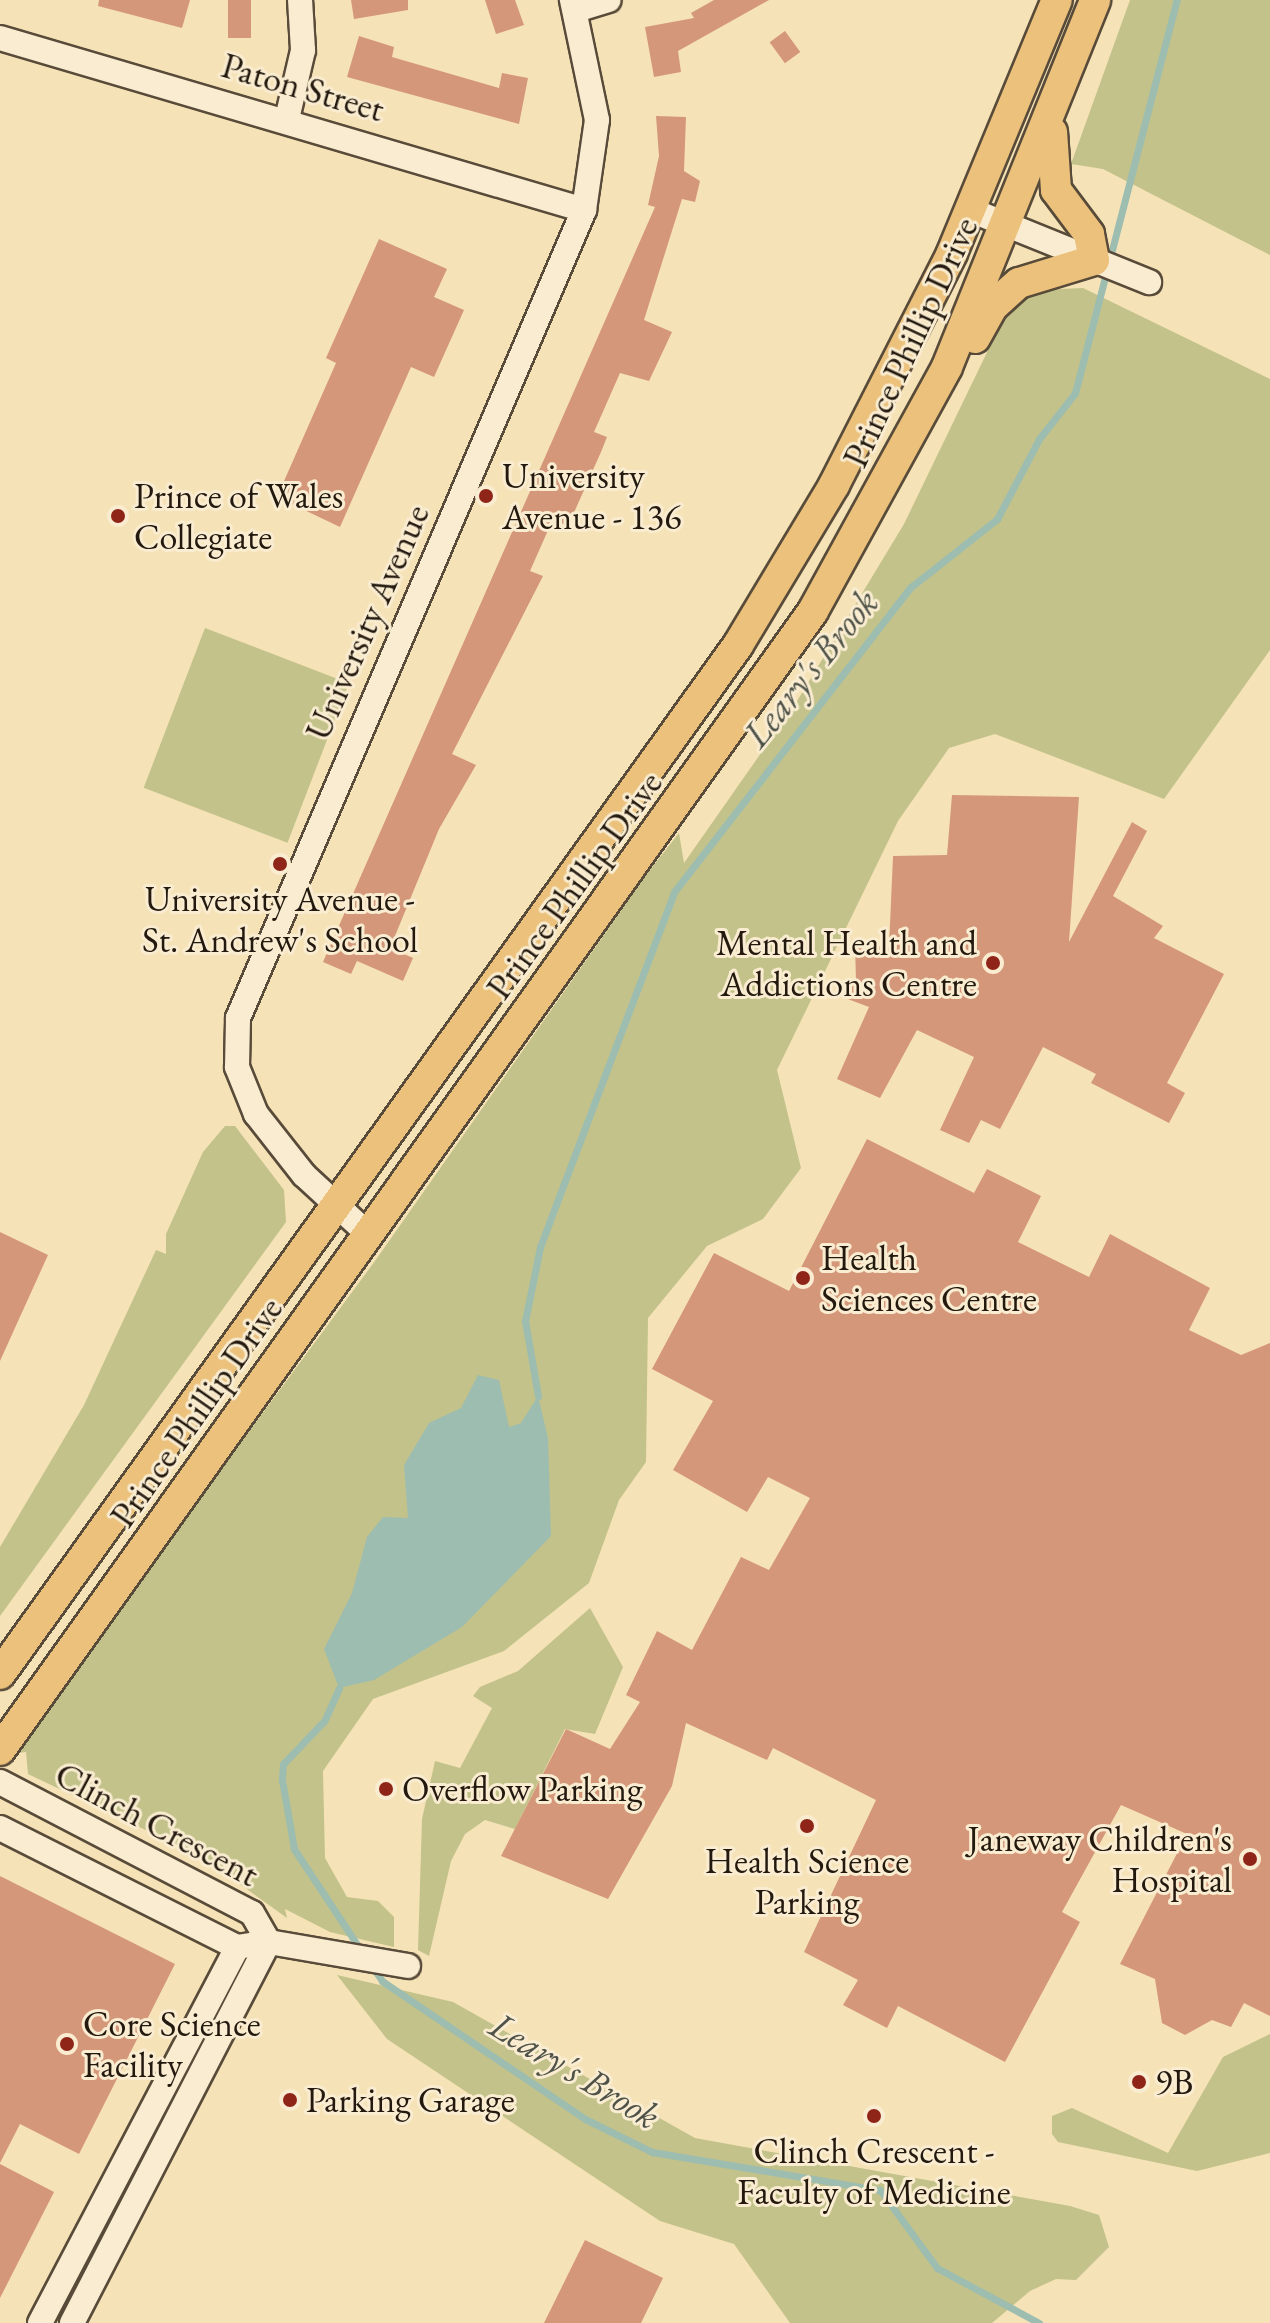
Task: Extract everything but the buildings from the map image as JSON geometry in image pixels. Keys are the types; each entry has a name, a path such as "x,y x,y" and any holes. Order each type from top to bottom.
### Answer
{"main road":[{"name":"Prince Phillip Drive","path":"0,1674 128,1488 338,1209 738,645 834,485 973,211 1057,0"},
{"name":"Prince Phillip Drive","path":"0,1750 770,678 947,367 1056,111 1095,0"},
{"path":"947,367 1019,283 1094,260 1089,234 1056,190 1056,111"}],"street":[{"path":"287,119 303,50 300,0"},
{"path":"574,5 608,0"},
{"name":"University Avenue","path":"368,1234 338,1209 256,1114 237,1067 238,1018 584,210 597,120 574,5"},
{"name":"Paton Street","path":"0,38 287,119 584,210"},
{"path":"973,211 1149,282"},
{"name":"Clinch Crescent","path":"0,1782 252,1913 269,1942"},
{"name":"Clinch Crescent","path":"0,1828 237,1947 269,1942 408,1966"},
{"path":"72,2323 269,1942"},
{"path":"40,2323 237,1947"}],"green space":[{"path":"1130,0 1270,0 1270,255 1103,169 1071,164"},
{"path":"1083,288 1270,379 1270,650 1164,799 995,734 949,748 898,821 777,1070 801,1168 763,1219 707,1246 648,1318 646,1462 619,1500 589,1583 504,1651 373,1699 323,1771 325,1858 347,1897 378,1901 394,1917 394,1947 330,1932 285,1909 287,1918 202,1857 28,1774 26,1752 18,1753 94,1641 375,1261 646,875 679,833 684,863 794,706 904,524 1007,311 1038,290"},
{"path":"205,628 349,683 287,843 144,788"},
{"path":"225,1126 235,1126 284,1190 286,1222 0,1616 0,1547 84,1405 156,1250 166,1254 166,1234 203,1152"},
{"path":"590,1608 623,1667 595,1734 565,1729 515,1829 485,1820 465,1834 451,1861 429,1956 418,1950 422,1819 435,1761 460,1768 492,1708 473,1696 480,1687 518,1671"},
{"path":"337,1975 453,2002 695,2138 1070,2206 1099,2215 1109,2247 1076,2280 1056,2279 1030,2291 992,2323 790,2323 734,2244 660,2221 387,2039"},
{"path":"1270,2034 1270,2153 1197,2171 1058,2142 1052,2134 1052,2116 1072,2108 1168,2153 1223,2057"}],"shaded area":[{"path":"478,1375 499,1380 509,1427 521,1423 538,1396 548,1438 551,1536 462,1627 374,1680 339,1688 324,1649 352,1593 367,1537 383,1517 408,1518 404,1465 429,1423 461,1408"}],"waterway":[{"name":"Leary's Brook","path":"538,1396 525,1321 540,1247 674,892 911,587 997,519 1039,439 1075,393 1177,0"},
{"name":"Leary's Brook","path":"339,1688 324,1721 283,1764 282,1780 294,1849 362,1952"},
{"name":"Leary's Brook","path":"371,1965 382,1981 585,2119 652,2152 880,2190 937,2268 1039,2323"}],"place":[{"name":"University Avenue - 136","path":"486,496"},
{"name":"Prince of Wales Collegiate","path":"118,516"},
{"name":"University Avenue - St. Andrew's School","path":"280,864"},
{"name":"Mental Health and Addictions Centre","path":"993,963"},
{"name":"Health Sciences Centre","path":"803,1278"},
{"name":"Overflow Parking","path":"386,1789"},
{"name":"Health Science Parking","path":"807,1826"},
{"name":"Janeway Children's Hospital","path":"1250,1859"},
{"name":"Core Science Facility","path":"67,2044"},
{"name":"9B","path":"1139,2082"},
{"name":"Parking Garage","path":"290,2100"},
{"name":"Clinch Crescent - Faculty of Medicine","path":"874,2116"}]}
